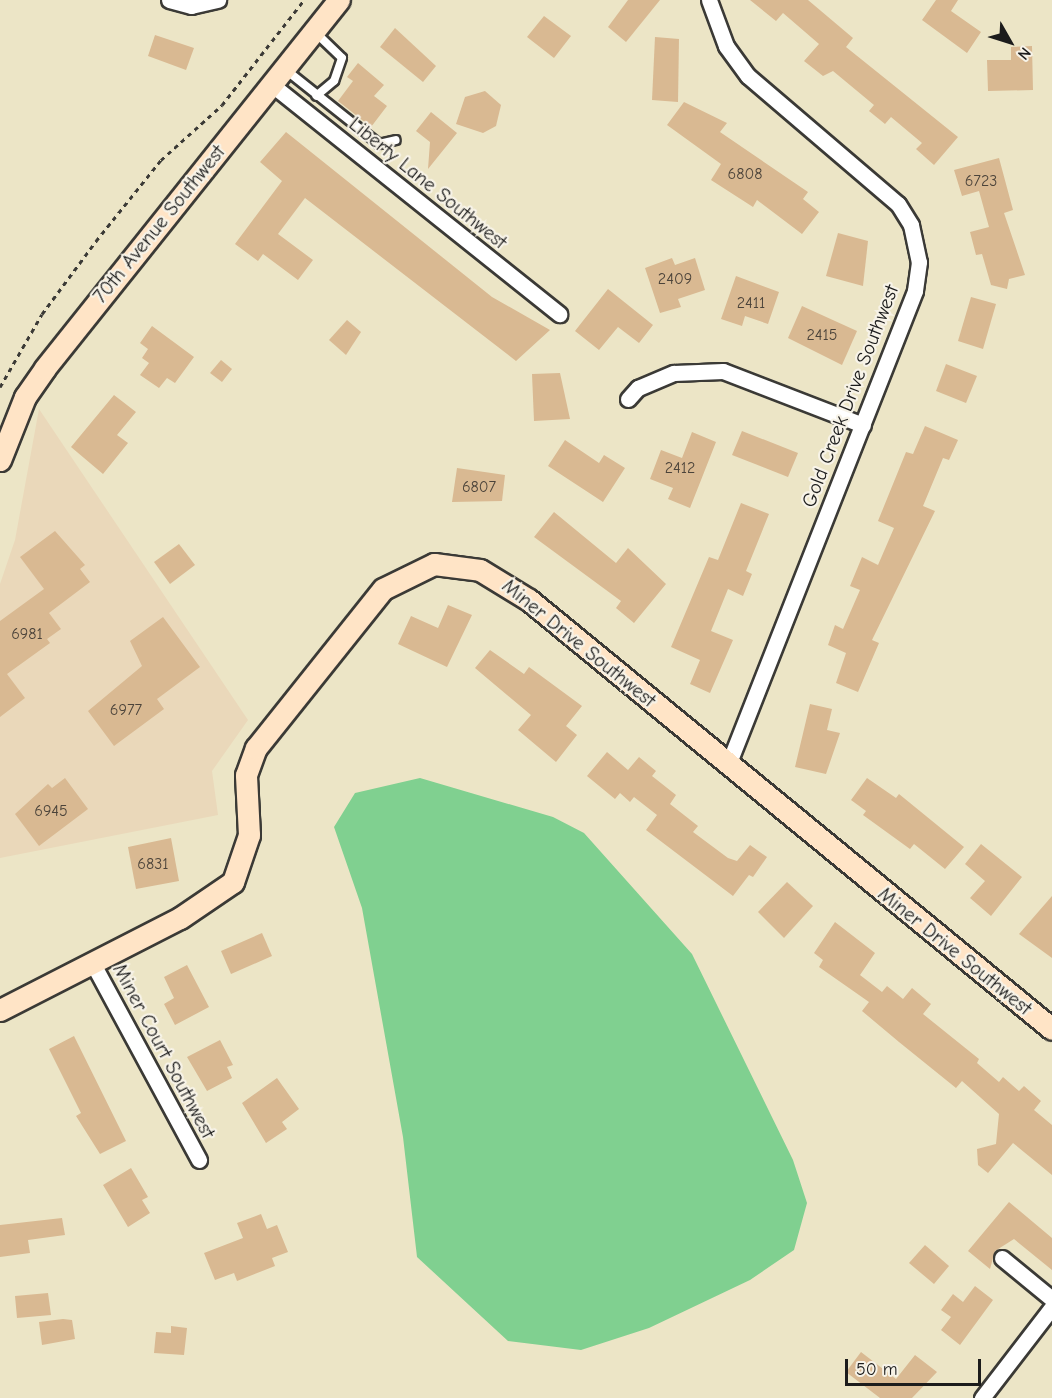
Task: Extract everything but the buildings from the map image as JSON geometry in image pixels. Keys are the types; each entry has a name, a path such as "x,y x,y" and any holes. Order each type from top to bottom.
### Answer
{"street":[{"path":"169,0 191,6 218,0"},
{"name":"Gold Creek Drive Southwest","path":"709,0 726,46 748,76 888,194 911,225 919,262 915,291 728,765"},
{"name":"70th Avenue Southwest","path":"0,460 25,398 45,368 314,31 333,2"},
{"name":"Liberty Lane Southwest","path":"278,76 559,314"},
{"path":"628,399 638,388 674,373 723,371 863,425"},
{"name":"Miner Drive Southwest","path":"0,1010 214,899 233,882 249,835 246,775 256,748 383,589 434,564 480,570 501,580 1052,1029"},
{"name":"Miner Court Southwest","path":"92,962 199,1160"},
{"name":"Miner Drive Southwest","path":"0,998 40,988"},
{"path":"1002,1258 1052,1299"},
{"path":"982,1398 1052,1307"}],"lane":[{"path":"314,31 342,58 334,81 316,96"},
{"path":"278,76 316,96 379,144 396,140"}],"path":[{"path":"0,387 42,314 96,241 160,160 222,105 304,0"}],"shaded area":[{"path":"39,409 248,720 212,771 218,815 0,858 0,584 15,540"}],"green space":[{"path":"420,778 553,817 584,833 692,954 793,1160 807,1203 794,1250 750,1280 649,1328 581,1350 508,1341 417,1257 403,1137 362,908 334,827 355,793"}]}
